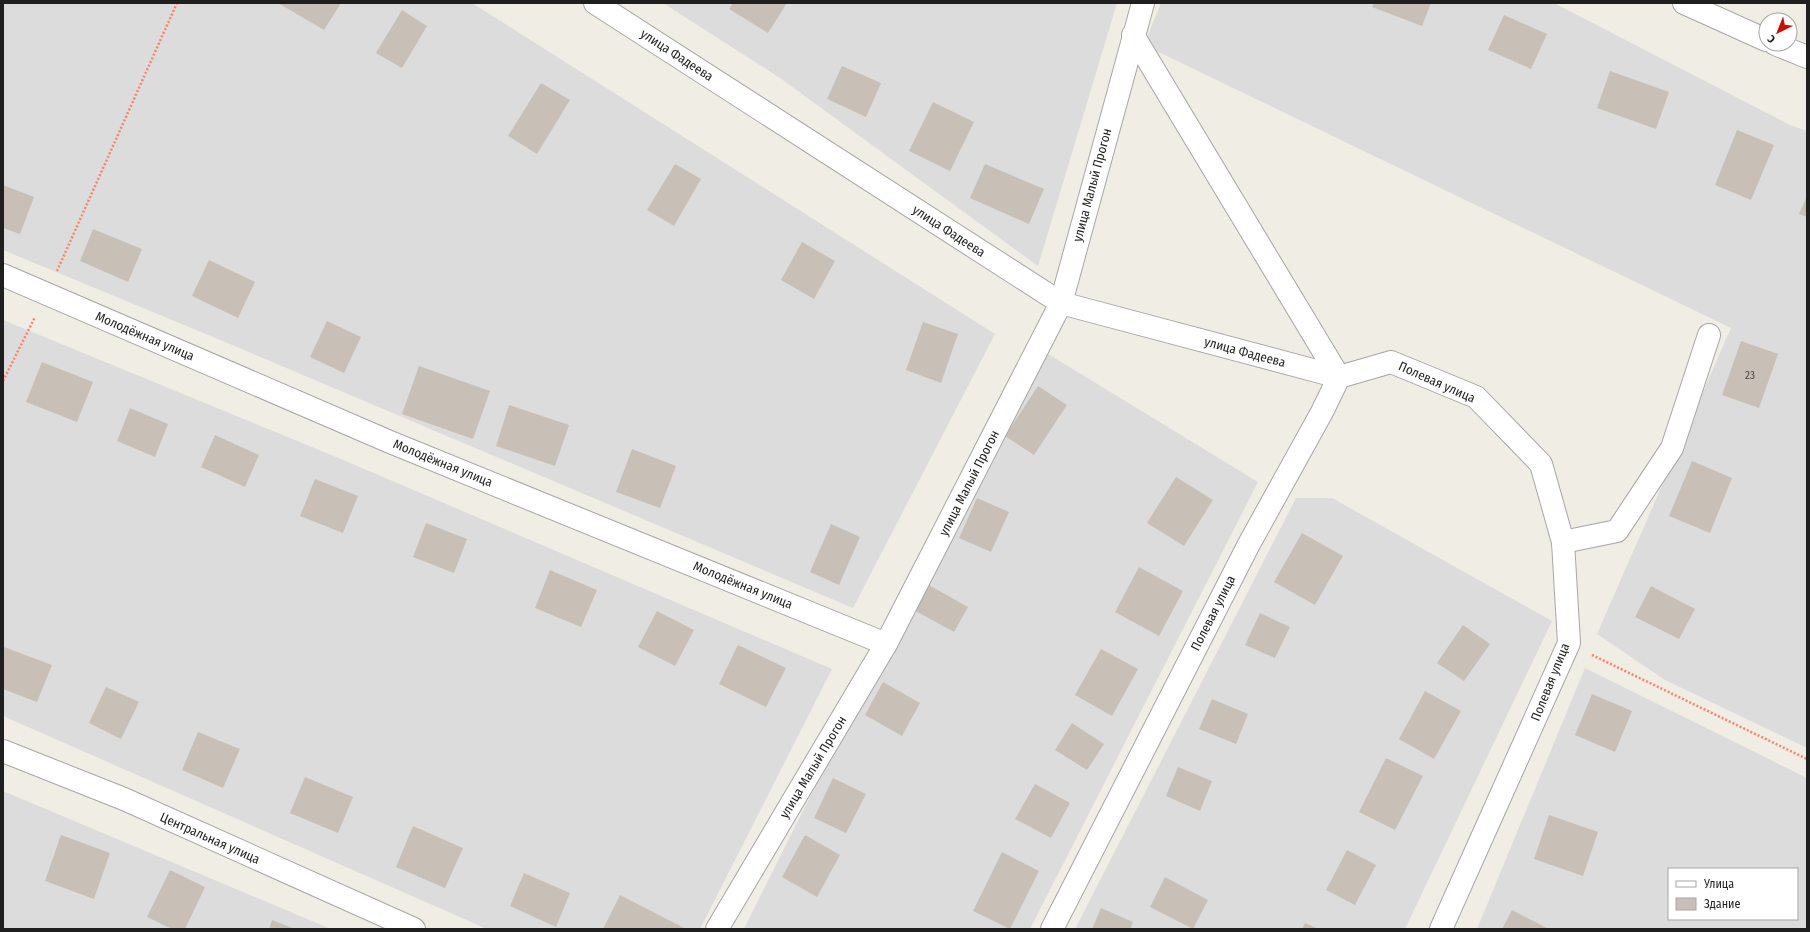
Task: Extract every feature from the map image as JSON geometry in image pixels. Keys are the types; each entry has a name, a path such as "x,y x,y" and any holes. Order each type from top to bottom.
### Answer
{"street":[{"name":"улица Фадеева","path":"595,3 1061,303 1339,377"},
{"name":"улица Малый Прогон","path":"717,929 886,644 1061,303 1133,35 1143,3"},
{"path":"1684,3 1758,36"},
{"path":"1133,35 1339,377"},
{"path":"1795,52 1807,57"},
{"name":"Молодёжная улица","path":"3,275 390,442 886,644"},
{"path":"1563,542 1617,531 1672,448 1710,335"},
{"name":"Полевая улица","path":"1052,929 1249,544 1322,412 1339,377 1391,362 1476,398 1541,464 1563,542 1569,643 1441,929"},
{"name":"Центральная улица","path":"3,752 124,799 414,929"}],"path":[{"path":"3,381 47,294 177,3"},
{"path":"1569,643 1807,759"}],"shaded area":[{"path":"3,3 472,3 995,334 853,608 230,344 3,250"},
{"path":"663,3 1117,3 1038,266 780,78"},
{"path":"1161,3 1554,3 1790,125 1807,131 1807,748 1665,680 1597,634 1731,328 1144,45"},
{"path":"3,320 341,459 832,669 700,929 487,929 3,716"},
{"path":"1035,346 1258,482 1030,929 744,929"},
{"path":"1296,498 1332,498 1552,621 1405,929 1075,929"},
{"path":"1585,668 1807,778 1807,929 1477,929"},
{"path":"3,791 331,929 3,929"}],"building":[{"path":"278,3 341,3 324,30"},
{"path":"733,3 787,3 768,33 729,9"},
{"path":"1374,3 1431,3 1422,26 1372,7"},
{"path":"402,10 427,26 402,68 376,53"},
{"path":"1504,15 1547,34 1531,69 1488,50"},
{"path":"842,66 881,83 866,117 827,99"},
{"path":"1610,71 1669,92 1656,129 1597,108"},
{"path":"541,83 570,100 537,154 508,136"},
{"path":"933,102 974,122 950,171 909,151"},
{"path":"1737,130 1774,145 1751,200 1715,185"},
{"path":"675,164 701,179 674,226 647,210"},
{"path":"985,164 1044,189 1029,224 970,198"},
{"path":"3,185 34,197 20,234 3,228"},
{"path":"1807,196 1807,217 1799,214"},
{"path":"93,229 142,249 128,282 80,261"},
{"path":"802,242 835,261 814,299 781,280"},
{"path":"209,260 255,282 238,318 192,296"},
{"path":"327,321 361,337 344,373 310,357"},
{"path":"923,322 958,334 941,383 906,370"},
{"path":"1741,341 1778,354 1759,408 1722,395"},
{"path":"42,362 93,382 77,422 26,402"},
{"path":"419,366 490,391 473,439 402,414"},
{"path":"1038,386 1067,405 1034,455 1005,436"},
{"path":"509,405 569,425 555,466 496,446"},
{"path":"130,408 168,424 155,457 117,441"},
{"path":"215,435 259,455 245,487 201,467"},
{"path":"632,449 676,466 660,508 616,492"},
{"path":"1692,461 1732,478 1710,533 1669,516"},
{"path":"1176,477 1213,500 1184,546 1147,523"},
{"path":"315,479 358,496 343,533 300,516"},
{"path":"977,498 1009,512 991,552 959,538"},
{"path":"426,523 467,539 454,573 413,557"},
{"path":"831,524 860,537 839,585 810,572"},
{"path":"1302,533 1343,556 1315,605 1274,582"},
{"path":"1139,567 1183,591 1159,636 1115,612"},
{"path":"550,570 597,590 581,627 535,608"},
{"path":"927,584 968,607 954,632 912,609"},
{"path":"1651,586 1695,609 1679,639 1635,617"},
{"path":"657,611 694,630 675,666 638,647"},
{"path":"1260,613 1290,627 1275,658 1245,645"},
{"path":"1463,625 1490,644 1464,681 1437,663"},
{"path":"738,645 786,668 766,707 719,684"},
{"path":"4,647 52,665 37,702 3,689"},
{"path":"1101,649 1138,669 1112,716 1075,695"},
{"path":"883,682 920,703 902,736 865,715"},
{"path":"106,687 139,702 121,739 89,723"},
{"path":"1425,691 1461,711 1434,759 1399,739"},
{"path":"1592,694 1632,711 1615,752 1575,735"},
{"path":"1212,699 1248,714 1236,744 1199,729"},
{"path":"1072,723 1104,744 1087,770 1055,750"},
{"path":"198,732 240,749 223,788 182,770"},
{"path":"1386,758 1423,776 1395,830 1359,812"},
{"path":"1178,767 1212,781 1200,811 1166,796"},
{"path":"305,777 353,797 338,833 290,813"},
{"path":"833,778 866,794 846,833 814,818"},
{"path":"1035,784 1070,803 1051,838 1015,819"},
{"path":"1549,815 1598,832 1583,876 1534,859"},
{"path":"413,826 463,848 445,888 396,867"},
{"path":"61,835 110,853 94,899 45,881"},
{"path":"805,835 840,855 817,897 782,877"},
{"path":"1347,850 1376,865 1355,905 1326,890"},
{"path":"1002,852 1039,871 1010,929 973,911"},
{"path":"170,870 205,887 185,929 172,929 147,917"},
{"path":"524,873 570,893 556,927 510,906"},
{"path":"1165,877 1208,900 1193,929 1150,907"},
{"path":"620,895 686,929 603,929"},
{"path":"1101,908 1133,922 1130,929 1092,929"},
{"path":"1512,910 1549,929 1502,929"},
{"path":"272,920 295,929 269,929"},
{"path":"1305,923 1318,929 1302,929"}]}
